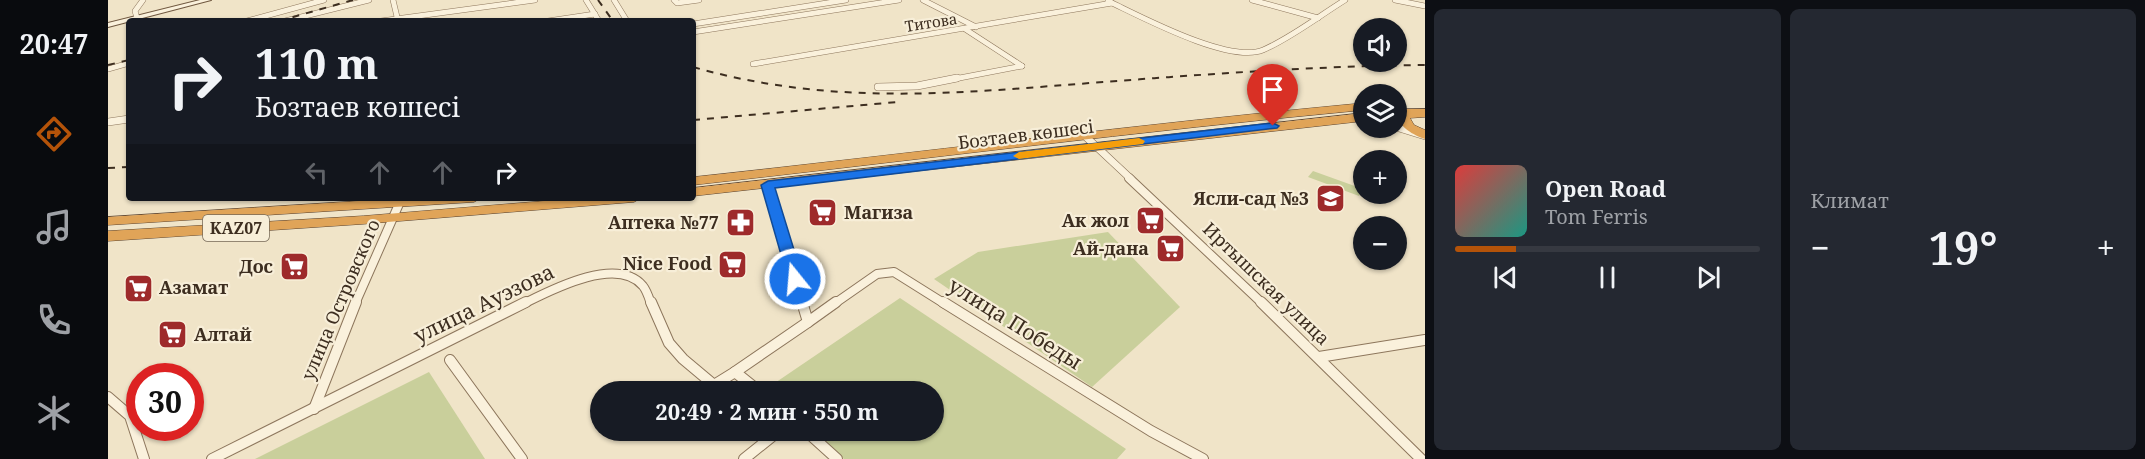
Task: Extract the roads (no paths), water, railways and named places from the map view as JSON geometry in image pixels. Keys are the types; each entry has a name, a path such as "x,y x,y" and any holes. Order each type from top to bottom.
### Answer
{"highway":[{"path":"1407,105 1425,104"},
{"name":"Бозтаев көшесі","path":"696,181 1353,106"},
{"path":"1407,113 1425,113"},
{"name":"Бозтаев көшесі","path":"696,192 1353,117"},
{"path":"1407,123 1425,135"},
{"name":"KAZ07","path":"108,236 396,211 456,201"},
{"name":"KAZ07","path":"108,221 396,211 579,201"}],"main road":[{"path":"129,18 195,0"},
{"path":"136,16 208,0"},
{"path":"108,24 126,19"}],"street":[{"path":"136,16 143,0"},
{"path":"258,18 324,0"},
{"path":"297,18 369,0"},
{"path":"393,0 398,18"},
{"path":"412,18 535,0"},
{"path":"586,0 597,18"},
{"path":"614,0 625,18"},
{"path":"674,0 677,3 699,0"},
{"path":"696,24 846,0"},
{"path":"865,0 871,4"},
{"path":"696,32 899,0"},
{"path":"923,0 977,27"},
{"path":"1105,0 1214,45 1241,51 1261,51 1345,0"},
{"path":"1252,0 1318,18"},
{"path":"1395,0 1425,6"},
{"name":"Титова","path":"753,64 1112,3"},
{"path":"569,18 596,14"},
{"path":"878,87 917,86 1022,66 965,29"},
{"path":"108,69 126,64"},
{"path":"1339,107 1353,112"},
{"path":"108,122 126,119"},
{"path":"1407,130 1425,135"},
{"name":"Иртышская улица","path":"1085,136 1319,357 1418,459"},
{"path":"768,185 808,322"},
{"name":"улица Островского","path":"314,409 335,350 396,211"},
{"name":"улица Победы","path":"735,372 877,274 894,272 1151,431 1203,459"},
{"name":"улица Ауэзова","path":"212,459 567,282 605,274 633,278 644,287 669,343 683,359 714,385 735,372"},
{"path":"1319,357 1425,340"},
{"path":"450,360 522,459"},
{"path":"735,372 746,381"},
{"path":"108,397 130,416 144,459"},
{"path":"744,459 766,441"},
{"path":"817,441 837,459"}],"railway":[{"path":"290,18 353,0"},
{"path":"598,0 611,18"},
{"path":"108,65 126,61"},
{"path":"696,68 745,80 796,88 897,94 998,90 1264,71 1425,65"},
{"path":"696,120 898,102"},
{"path":"108,168 126,167"}],"place":[{"name":"Ясли-сад №3","path":"1330,199"},
{"name":"Магиза","path":"823,213"},
{"name":"Ак жол","path":"1150,221"},
{"name":"Аптека №77","path":"740,223"},
{"name":"Ай-дана","path":"1170,249"},
{"name":"Nice Food","path":"733,264"},
{"name":"Дос","path":"294,267"},
{"name":"Азамат","path":"138,288"},
{"name":"Алтай","path":"173,335"}]}
